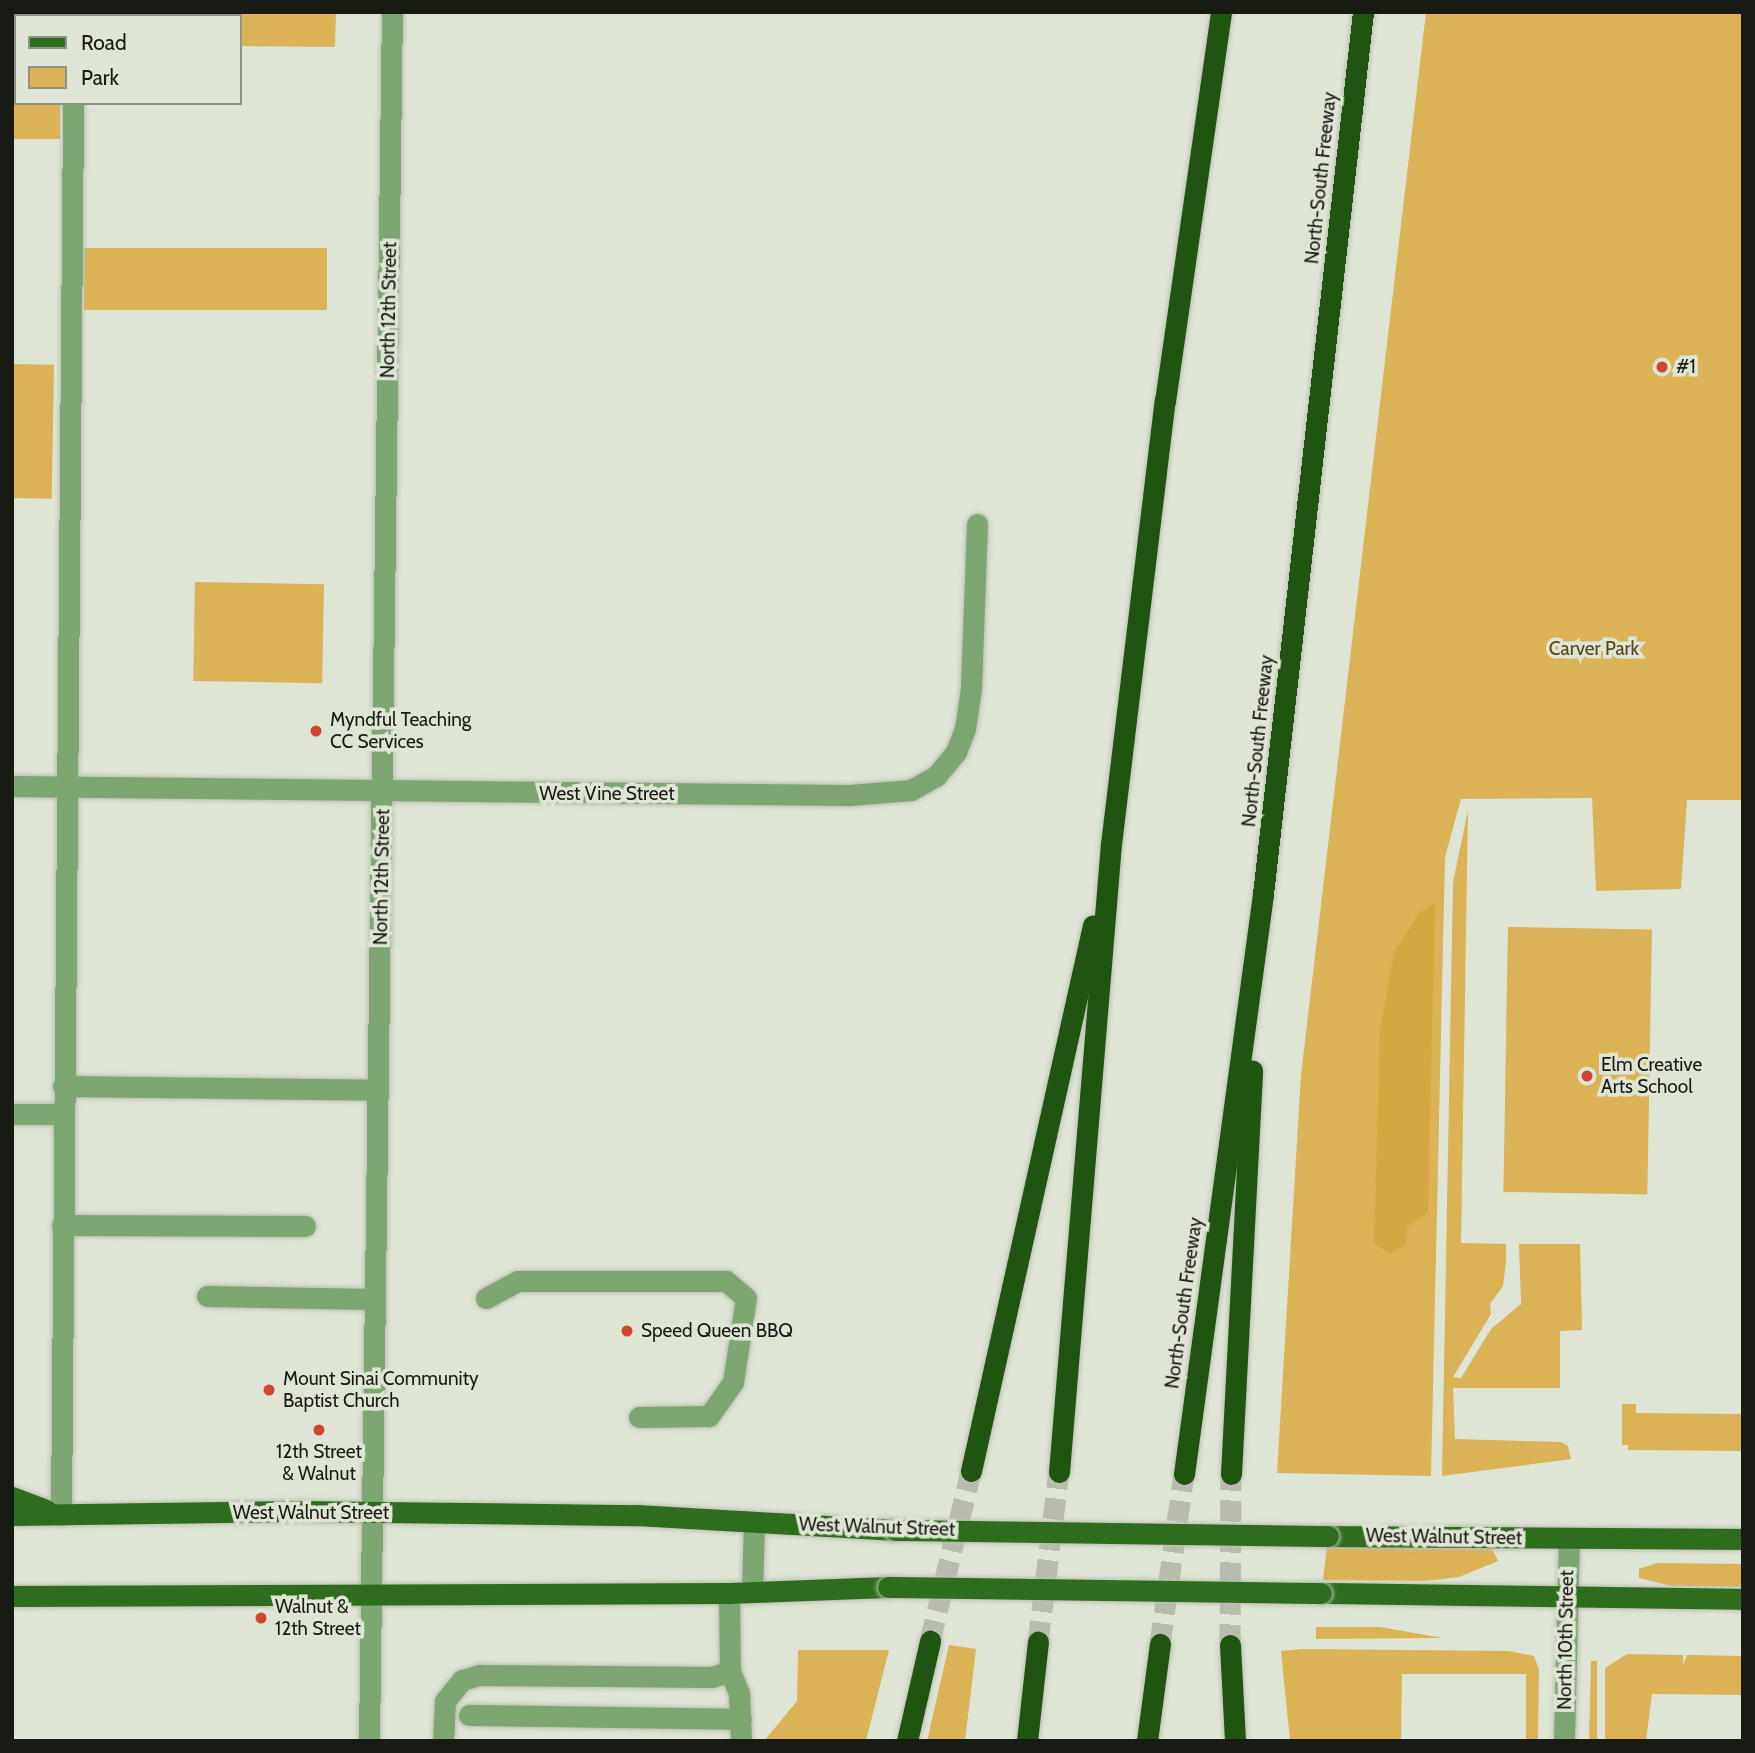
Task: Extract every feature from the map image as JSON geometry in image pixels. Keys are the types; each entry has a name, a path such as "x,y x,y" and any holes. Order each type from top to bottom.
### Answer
{"highway":[{"path":"1059,1472 1111,844 1165,401 1221,12"},
{"name":"North-South Freeway","path":"1184,1474 1264,894 1363,12"},
{"path":"971,1471 1111,844"},
{"path":"1231,1474 1264,894"},
{"path":"907,1741 930,1641"},
{"path":"1027,1741 1038,1643"},
{"path":"1147,1741 1160,1644"},
{"path":"1230,1645 1235,1741"}],"main road":[{"path":"12,1497 61,1515"},
{"name":"West Walnut Street","path":"12,1515 638,1515 895,1530 1743,1539"},
{"path":"12,1530 61,1515"},
{"path":"12,1596 729,1593 888,1587 1321,1593 1567,1593 1743,1599"}],"street":[{"name":"North 12th Street","path":"369,1741 392,12"},
{"path":"61,1515 72,105"},
{"name":"West Vine Street","path":"12,786 383,792 891,794 925,785 956,752 965,729 971,688 976,524"},
{"path":"63,1086 378,1090"},
{"path":"12,1114 63,1114"},
{"path":"62,1225 305,1226"},
{"path":"486,1298 518,1281 726,1281 746,1297 733,1382 709,1416 639,1417"},
{"path":"207,1296 374,1299"},
{"path":"752,1592 754,1522"},
{"name":"North 10th Street","path":"1564,1741 1569,1539"},
{"path":"729,1593 730,1671 739,1693 741,1741"},
{"path":"443,1741 445,1701 462,1680 480,1675 712,1677 730,1671"},
{"path":"469,1714 741,1719"}],"green space":[{"path":"82,12 336,12 335,47 242,46 242,14"},
{"name":"Carver Park","path":"1426,12 1743,12 1743,800 1687,800 1681,889 1596,891 1592,798 1461,799 1445,857 1431,1476 1277,1473 1301,1075"},
{"path":"12,38 14,105 60,105 60,139 12,139"},
{"path":"84,248 327,248 327,310 84,310"},
{"path":"12,364 54,365 52,499 12,498"},
{"path":"195,582 324,584 322,683 193,681"},
{"path":"1468,810 1461,1243 1506,1244 1506,1262 1503,1286 1490,1304 1491,1314 1453,1377 1461,1378 1491,1329 1521,1304 1519,1244 1580,1244 1582,1330 1560,1331 1560,1388 1453,1388 1455,1439 1561,1442 1568,1446 1571,1459 1442,1476 1453,882"},
{"path":"1508,927 1652,930 1647,1194 1503,1192"},
{"path":"1622,1404 1636,1404 1636,1413 1743,1414 1743,1451 1628,1450 1628,1445 1622,1445"},
{"path":"1327,1546 1492,1548 1498,1561 1459,1577 1426,1581 1323,1580"},
{"path":"1657,1563 1743,1564 1743,1587 1671,1586 1639,1578 1639,1569"},
{"path":"1316,1627 1380,1627 1443,1638 1316,1639"},
{"path":"949,1645 976,1649 965,1741 927,1741"},
{"path":"798,1650 889,1650 866,1741 764,1741 797,1701"},
{"path":"1281,1651 1509,1651 1534,1656 1539,1669 1538,1741 1526,1741 1526,1674 1402,1674 1401,1741 1290,1741"},
{"path":"1627,1654 1683,1655 1683,1665 1687,1655 1743,1656 1743,1695 1652,1694 1646,1741 1605,1741 1605,1668"},
{"path":"1591,1661 1597,1661 1597,1741 1589,1741"}],"shaded area":[{"path":"1435,903 1428,1212 1407,1227 1406,1244 1390,1254 1374,1243 1380,1030 1394,953 1419,913"}],"tunnel":[{"path":"930,1641 971,1471"},
{"path":"1038,1642 1059,1472"},
{"path":"1160,1644 1184,1474"},
{"path":"1230,1645 1231,1474"}],"place":[{"name":"#1","path":"1662,367"},
{"name":"Myndful Teaching CC Services","path":"316,731"},
{"name":"Elm Creative Arts School","path":"1587,1076"},
{"name":"Speed Queen BBQ","path":"627,1331"},
{"name":"Mount Sinai Community Baptist Church","path":"269,1390"},
{"name":"12th Street & Walnut","path":"319,1430"},
{"name":"Walnut & 12th Street","path":"261,1618"}]}
